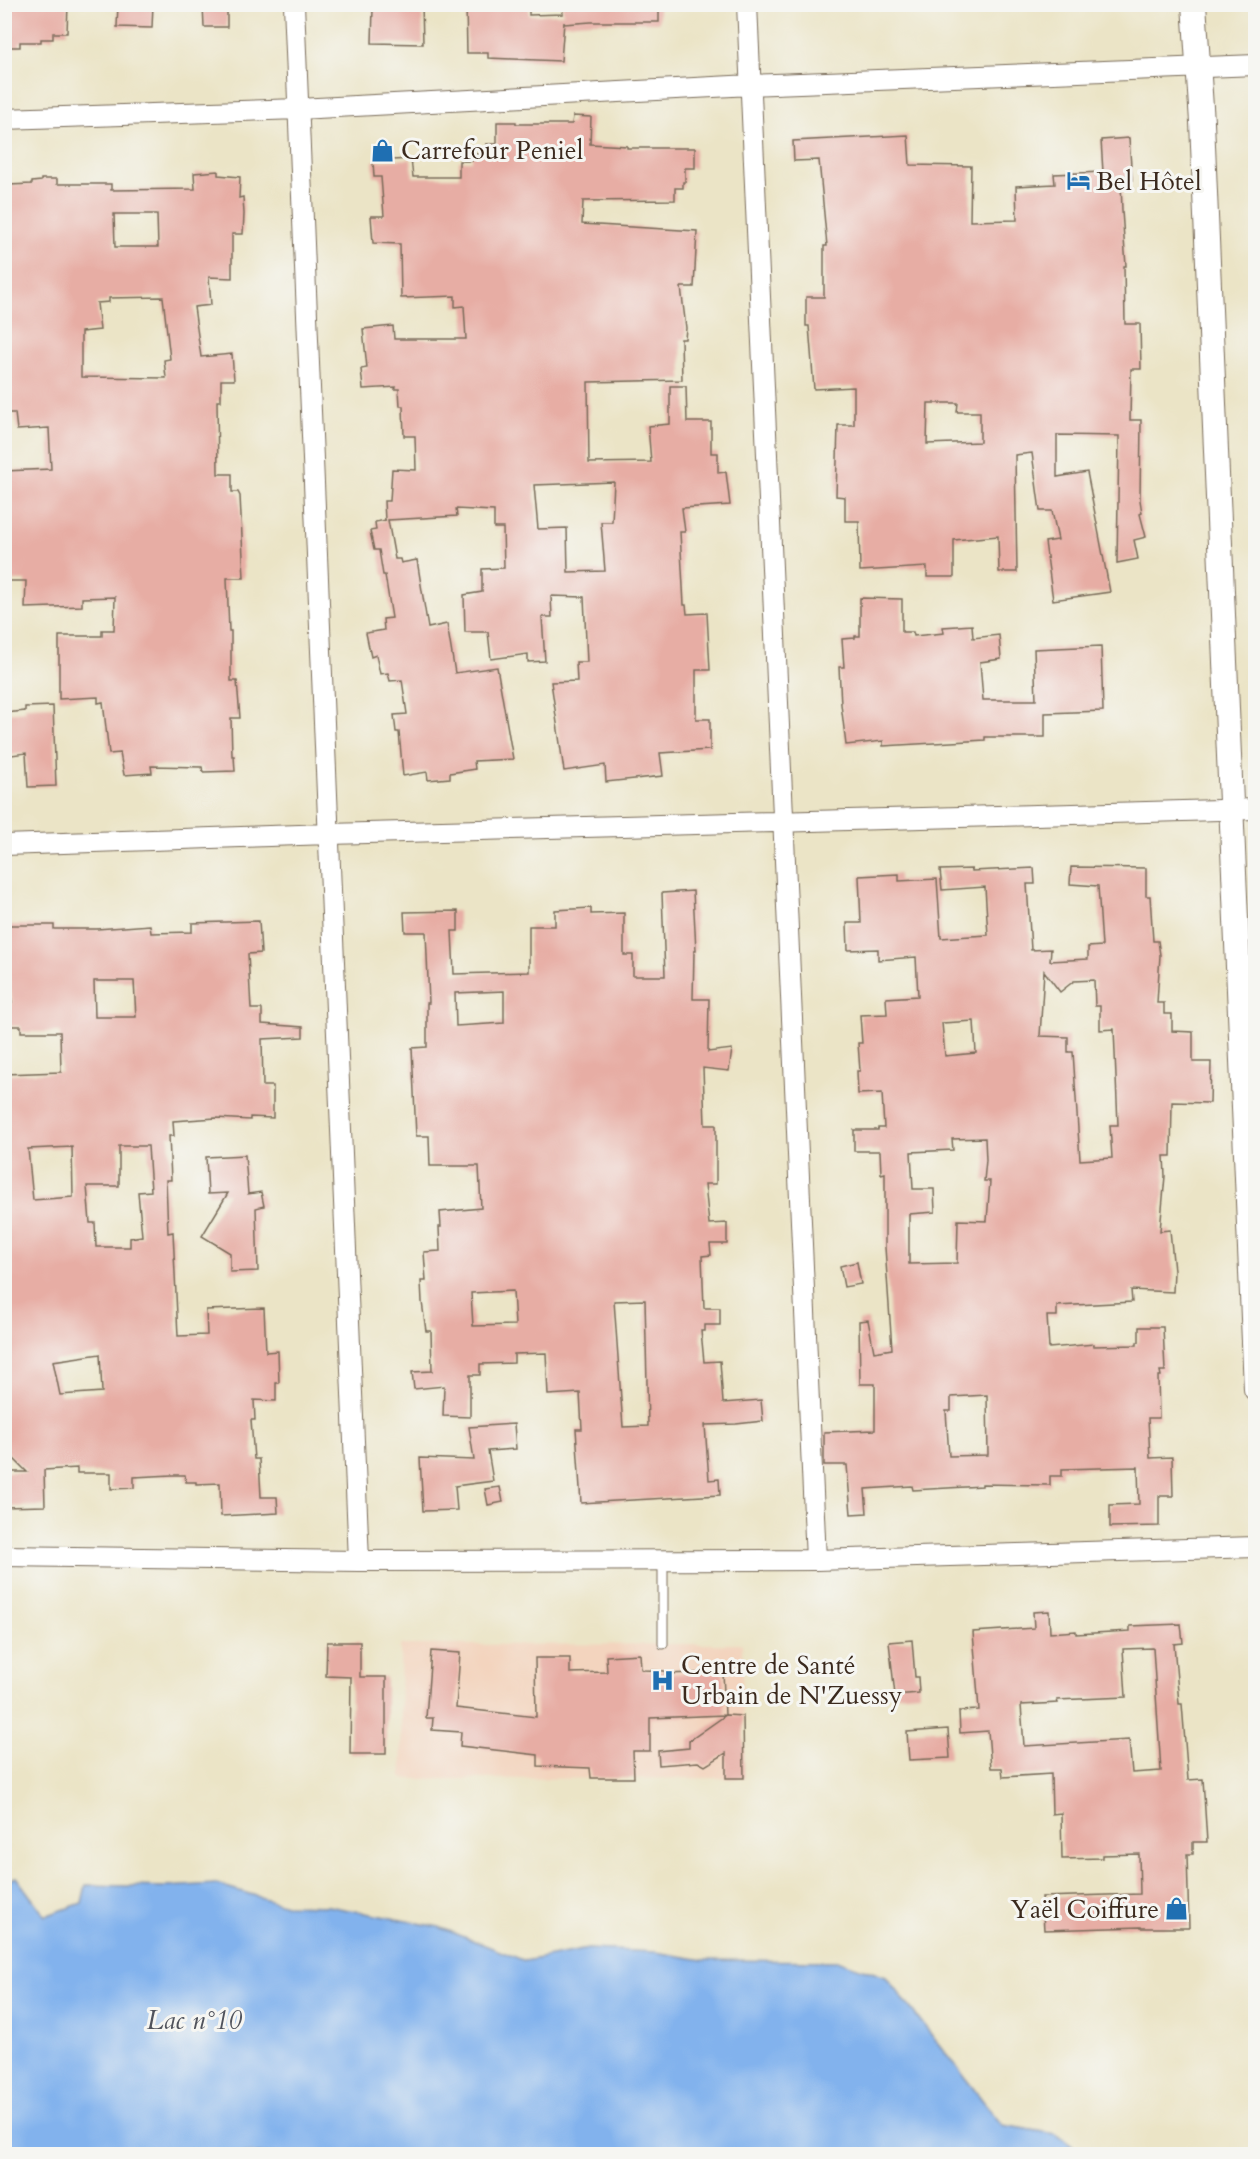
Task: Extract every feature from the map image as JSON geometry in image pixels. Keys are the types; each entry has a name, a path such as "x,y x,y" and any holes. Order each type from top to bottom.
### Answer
{"street":[{"path":"294,4 359,1561"},
{"path":"747,4 816,1560"},
{"path":"1194,4 1244,809 1256,1389"},
{"path":"4,119 298,109 751,86 1256,65"},
{"path":"4,845 1244,809"},
{"path":"4,1556 359,1561 816,1560 1256,1547"}],"lane":[{"path":"663,1560 663,1644"}],"shaded area":[{"path":"742,1644 744,1778 402,1779 400,1645"}],"water":[{"name":"Lac n°10","path":"16,1877 45,1916 82,1903 86,1885 166,1887 216,1884 286,1905 328,1906 439,1927 525,1961 588,1949 655,1952 703,1960 839,1961 886,1977 1002,2125 1056,2134 1083,2154 5,2154 4,1882"}],"building":[{"path":"6,4 68,4 67,33 53,33 53,39 41,39 41,42 20,42 20,47 4,47"},
{"path":"118,4 153,4 152,28 117,27"},
{"path":"203,4 227,4 227,27 204,27"},
{"path":"381,4 422,4 423,44 372,43 373,8 381,8"},
{"path":"466,4 529,4 529,15 563,14 562,4 659,4 659,22 564,24 564,22 561,61 488,58 488,53 467,53"},
{"path":"573,116 591,117 590,144 627,146 627,148 695,148 695,168 685,168 685,182 683,182 683,188 675,188 675,200 583,201 582,224 697,231 694,287 681,287 686,328 685,339 681,339 682,380 588,382 589,463 651,462 648,426 670,424 670,386 686,386 687,422 711,422 711,453 718,453 718,473 726,472 730,505 682,508 685,532 680,532 684,605 686,605 687,614 707,613 710,670 696,670 696,719 710,719 710,750 660,753 663,776 606,782 605,765 564,771 551,682 577,681 576,662 587,662 584,597 551,596 552,617 542,617 545,661 528,662 528,654 491,659 488,632 465,632 464,595 482,592 482,569 504,568 503,528 494,528 494,511 456,509 457,516 388,520 395,559 400,559 401,563 417,560 428,628 447,624 455,673 497,667 513,759 474,761 475,769 450,773 450,778 428,780 427,772 403,776 399,732 396,732 394,715 407,714 402,680 390,681 388,673 380,674 376,655 371,657 366,633 384,630 383,619 392,618 379,550 374,550 370,531 376,530 375,522 386,520 384,501 390,501 392,469 416,470 415,436 404,436 403,406 400,406 399,389 395,389 396,387 363,389 361,369 367,368 363,329 393,326 394,339 466,339 464,306 455,307 455,296 401,298 400,244 373,243 371,216 384,216 381,177 374,177 373,161 411,159 413,177 459,177 459,161 472,161 472,154 486,154 486,144 497,144 497,122 572,124","holes":["614,482 612,522 601,522 605,571 568,572 567,528 538,529 534,485"]},
{"path":"908,135 910,165 971,166 970,221 1017,220 1016,186 1055,184 1054,174 1103,172 1101,140 1129,138 1132,180 1121,181 1126,266 1124,266 1125,324 1140,324 1141,369 1131,369 1130,420 1141,420 1140,500 1142,513 1140,514 1146,537 1134,540 1138,559 1117,563 1119,436 1057,435 1057,477 1087,472 1110,592 1053,600 1045,542 1058,540 1052,511 1040,511 1032,453 1015,455 1017,572 999,572 998,536 954,540 954,577 927,577 927,567 860,571 859,521 845,521 845,497 836,496 838,425 854,425 854,387 814,389 809,326 806,326 806,297 824,297 824,246 827,246 819,160 794,161 793,141","holes":["928,403 958,403 957,412 980,412 980,442 927,444"]},
{"path":"218,171 218,175 240,177 239,198 243,197 243,234 232,234 232,278 209,277 211,305 194,307 201,357 232,354 234,380 221,380 221,401 217,401 218,474 232,474 232,492 238,492 240,496 244,578 227,578 229,631 231,631 231,681 237,681 240,718 231,718 232,756 234,756 235,771 203,772 202,767 151,766 152,773 124,775 120,753 109,754 103,702 98,703 98,697 59,699 59,636 102,636 102,630 114,630 115,597 82,598 82,606 25,608 26,581 4,581 4,471 51,469 49,428 17,430 15,413 4,413 4,207 10,206 8,185 32,184 41,179 57,179 57,184 111,184 111,190 195,189 194,173","holes":["114,214 157,214 158,247 115,247","163,297 170,359 164,360 166,378 81,377 81,332 100,330 97,303 109,302 109,298"]},
{"path":"860,598 902,599 902,632 913,632 914,636 944,633 943,627 972,625 973,638 999,635 1001,659 980,662 983,700 1036,700 1034,649 1101,646 1103,711 1045,713 1045,737 985,737 985,740 883,746 883,741 846,745 839,667 844,667 842,639 860,636"},
{"path":"53,706 56,786 28,787 26,753 4,756 4,713 25,711 25,707"},
{"path":"1071,867 1146,868 1146,896 1150,896 1153,941 1158,941 1160,955 1157,1003 1164,1003 1164,1014 1172,1014 1172,1031 1193,1032 1193,1062 1211,1062 1210,1103 1172,1102 1171,1156 1164,1156 1165,1176 1160,1231 1170,1230 1174,1271 1173,1292 1131,1290 1132,1302 1057,1306 1057,1316 1047,1316 1049,1348 1094,1344 1094,1346 1137,1345 1139,1327 1163,1327 1165,1371 1160,1371 1161,1376 1158,1376 1159,1418 1148,1418 1150,1458 1172,1457 1173,1496 1159,1496 1159,1526 1110,1527 1110,1505 1139,1504 1138,1467 1062,1469 1062,1476 1050,1476 1050,1485 982,1484 982,1486 913,1490 912,1486 865,1489 867,1513 851,1514 847,1465 824,1465 824,1432 875,1430 875,1384 860,1384 859,1321 868,1320 874,1352 892,1349 885,1247 885,1173 881,1174 880,1151 854,1151 854,1130 884,1128 882,1093 858,1094 857,1071 860,1071 858,1043 862,1043 860,1015 887,1014 886,998 918,996 916,957 878,960 878,949 848,950 847,923 861,923 859,876 899,874 899,881 937,879 941,938 988,935 985,887 942,890 940,870 1034,868 1035,884 1027,884 1031,950 1051,949 1050,961 1088,959 1088,947 1102,946 1098,886 1070,884","holes":["1044,971 1060,992 1074,981 1094,980 1095,1006 1100,1006 1100,1030 1114,1029 1118,1125 1110,1125 1112,1158 1080,1160 1073,1052 1068,1052 1068,1037 1040,1036","974,1021 976,1053 945,1056 942,1023","985,1138 984,1181 990,1181 987,1221 958,1220 957,1263 909,1264 909,1214 935,1212 934,1189 913,1189 911,1152 953,1150 952,1139","987,1395 988,1455 949,1456 946,1411 951,1411 951,1397"]},
{"path":"693,891 696,951 694,951 693,999 709,999 708,1052 732,1049 729,1071 703,1068 705,1125 716,1125 716,1184 705,1184 709,1224 727,1223 727,1244 710,1244 711,1255 702,1256 704,1308 720,1308 720,1325 705,1325 705,1331 701,1331 704,1362 720,1361 723,1403 761,1400 763,1421 705,1425 709,1480 719,1479 720,1495 581,1503 576,1429 582,1429 580,1393 548,1395 546,1353 514,1354 514,1363 480,1364 480,1375 470,1375 470,1417 443,1416 444,1386 414,1389 412,1372 432,1371 431,1331 426,1331 422,1302 421,1281 426,1281 424,1252 440,1251 440,1212 481,1208 479,1166 430,1166 429,1136 416,1136 412,1048 427,1047 427,1003 429,1003 426,932 405,932 404,912 458,911 458,931 452,931 454,974 529,972 529,926 555,926 555,910 591,908 591,914 624,913 624,955 633,955 633,976 665,976 662,893","holes":["504,991 504,1023 456,1026 455,993","513,1291 515,1325 473,1326 471,1293","645,1300 648,1426 623,1427 614,1301"]},
{"path":"259,921 261,953 248,954 251,1009 262,1009 262,1024 303,1027 303,1037 262,1039 263,1086 273,1086 273,1118 173,1121 174,1136 169,1136 171,1180 166,1180 168,1233 173,1232 178,1336 207,1335 206,1310 264,1308 266,1352 278,1351 279,1383 276,1383 276,1401 254,1400 255,1420 251,1420 254,1459 259,1459 261,1497 277,1497 278,1513 221,1516 220,1483 186,1482 185,1475 134,1477 134,1488 111,1489 111,1473 77,1473 77,1468 44,1470 45,1506 4,1507 4,1472 27,1472 4,1449 4,1074 61,1072 60,1032 21,1032 21,1026 4,1026 4,1003 12,1003 7,965 4,965 4,925 54,925 54,929 97,929 150,925 151,933 192,932 192,923","holes":["94,981 134,981 136,1017 95,1017","119,1146 148,1146 151,1191 138,1192 142,1236 130,1238 130,1247 96,1247 95,1223 90,1223 87,1186 119,1186","72,1147 73,1197 33,1200 28,1149","100,1354 102,1392 60,1395 53,1361"]},
{"path":"245,1155 248,1194 261,1192 264,1206 256,1208 258,1271 230,1272 230,1253 202,1236 228,1193 208,1194 206,1157"},
{"path":"857,1262 861,1284 844,1287 840,1266"},
{"path":"514,1424 516,1449 488,1451 493,1481 455,1486 457,1510 423,1511 420,1458 474,1460 469,1427"},
{"path":"500,1487 503,1502 488,1505 485,1489"},
{"path":"1049,1611 1050,1633 1130,1631 1130,1626 1181,1624 1183,1643 1174,1644 1179,1704 1182,1704 1188,1780 1203,1779 1207,1842 1193,1842 1193,1854 1187,1854 1189,1928 1044,1930 1042,1897 1140,1894 1139,1854 1062,1859 1061,1813 1052,1814 1051,1774 1003,1777 1002,1768 991,1768 988,1731 960,1733 959,1711 979,1710 973,1632 1034,1628 1033,1612","holes":["1153,1648 1161,1771 1132,1773 1129,1740 1024,1746 1021,1705 1058,1703 1057,1700 1126,1697 1123,1649"]},
{"path":"912,1640 915,1677 918,1677 919,1693 895,1695 889,1642"},
{"path":"327,1642 360,1642 360,1677 386,1677 386,1754 350,1754 351,1677 326,1676"},
{"path":"431,1651 460,1653 456,1708 536,1717 535,1658 570,1658 570,1673 607,1672 606,1656 640,1654 641,1669 644,1670 665,1671 665,1674 723,1672 725,1715 650,1718 650,1751 633,1751 634,1778 591,1778 590,1768 538,1766 538,1755 460,1746 461,1732 432,1730 433,1718 426,1718"},
{"path":"726,1715 743,1716 744,1778 726,1778 726,1753 705,1766 698,1762 659,1765 658,1751 689,1748 689,1741"},
{"path":"948,1729 950,1758 909,1760 907,1732"}],"place":[{"name":"Carrefour Peniel","path":"383,150"},
{"name":"Bel Hôtel","path":"1078,181"},
{"name":"Centre de Santé Urbain de N'Zuessy","path":"663,1680"},
{"name":"Yaël Coiffure","path":"1177,1909"}]}
